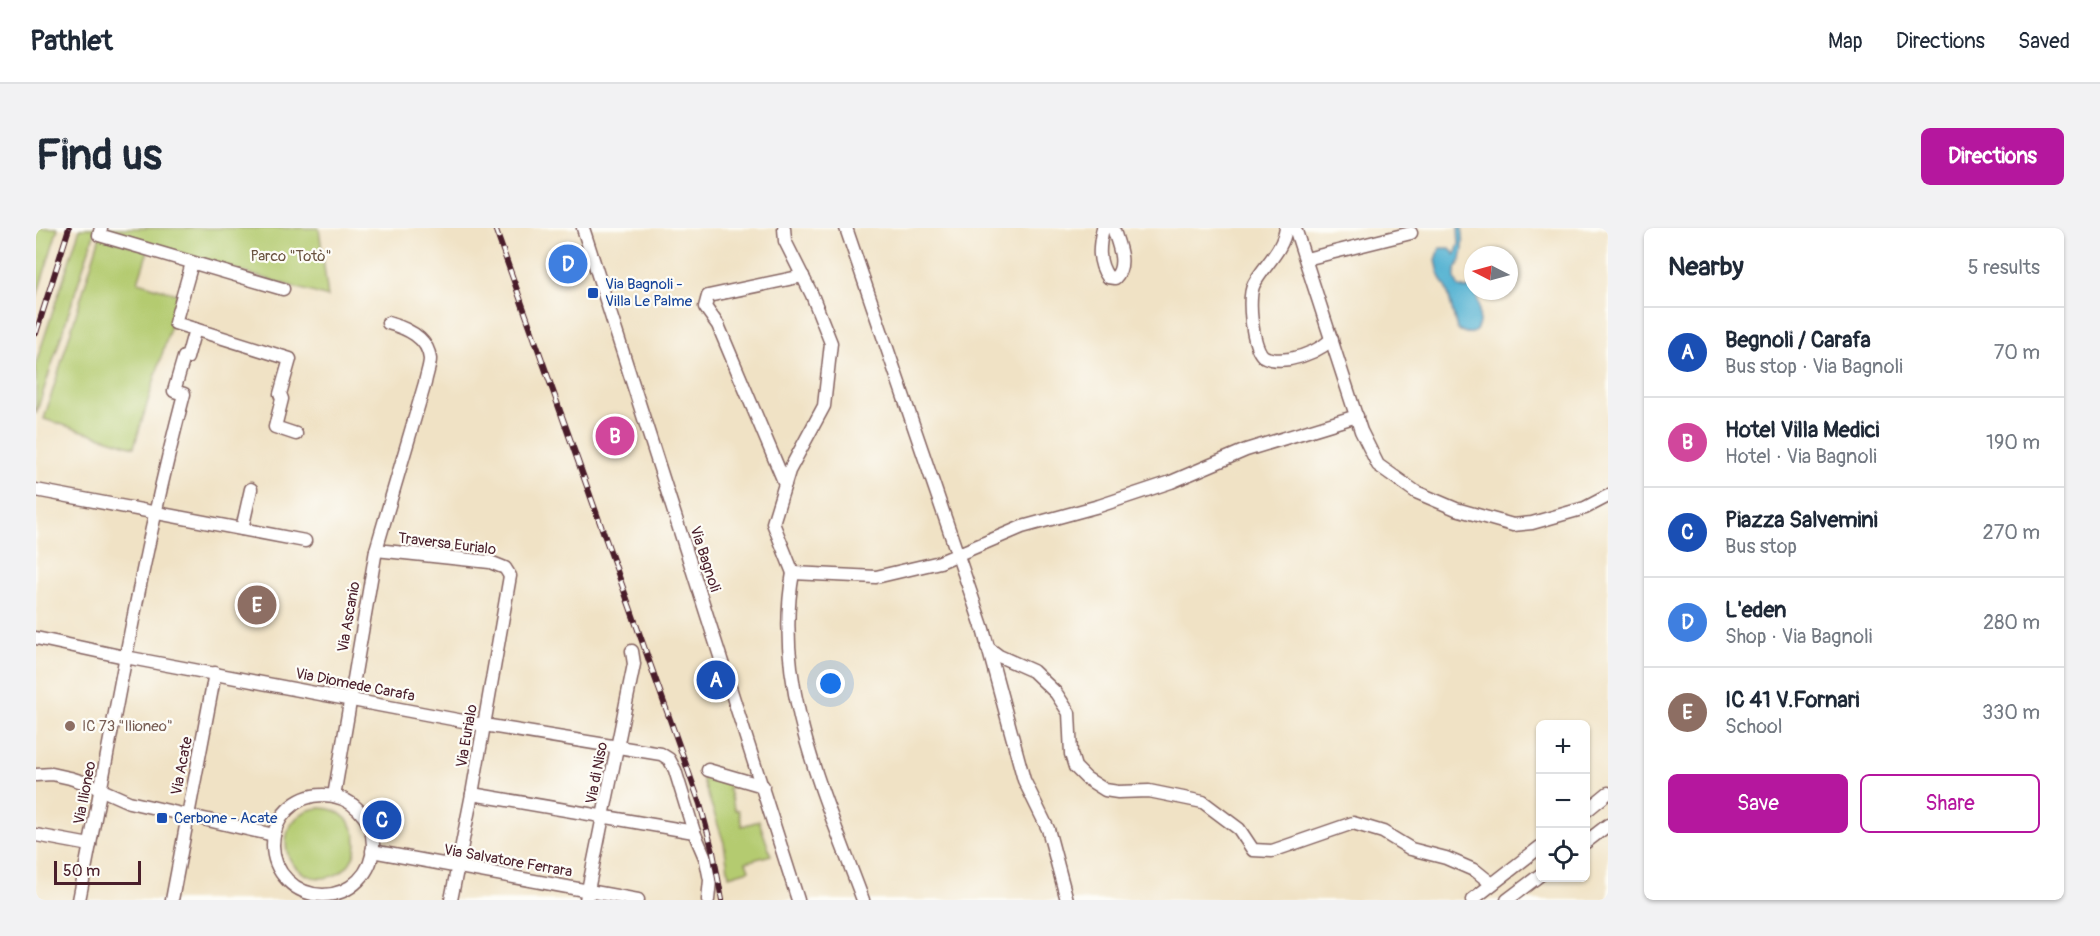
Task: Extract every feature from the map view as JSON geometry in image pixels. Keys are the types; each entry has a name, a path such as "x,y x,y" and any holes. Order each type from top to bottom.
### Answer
{"street":[{"name":"Via Bagnoli","path":"583,228 798,900"},
{"path":"784,228 785,241 812,295 831,343 824,406 789,471 773,523 793,573 787,634 794,694 812,758 863,900"},
{"path":"846,228 983,629 1023,780 1048,829 1067,900"},
{"path":"1103,228 1099,252 1100,261 1108,277 1115,278 1120,273 1122,264 1113,228"},
{"path":"1286,228 1280,247 1253,285 1250,303 1257,348 1264,357 1277,360 1307,353 1326,345 1332,339"},
{"path":"1296,228 1361,431 1378,465 1416,492 1456,509 1513,525 1532,523 1585,508 1608,496"},
{"path":"100,232 283,289"},
{"path":"1306,259 1411,233"},
{"path":"192,262 175,323 290,359 280,394 282,399 275,427 296,434"},
{"path":"785,484 718,325 705,307 708,296 803,276"},
{"name":"Via Ascanio","path":"334,796 376,550 430,359 422,339 404,327 388,323"},
{"name":"Via Ilioneo","path":"79,900 155,512 184,394 174,391 195,329"},
{"path":"793,573 876,577 940,562 1022,527 1098,506 1170,482 1246,450 1357,416"},
{"path":"242,529 251,489"},
{"path":"36,490 305,541"},
{"name":"Traversa Eurialo","path":"376,550 490,562 505,568 510,576"},
{"name":"Via Eurialo","path":"450,900 472,794 510,576"},
{"name":"Via Diomede Carafa","path":"36,638 484,725 662,754 669,759 675,770 694,832"},
{"path":"987,647 999,656 1033,671 1056,693 1069,713 1071,754 1075,766 1086,778 1106,790 1149,791 1203,802 1239,829 1253,850 1272,851 1353,823 1383,832 1411,849 1446,858 1476,872 1492,884"},
{"name":"Via di Niso","path":"587,895 633,664 632,651"},
{"name":"Via Acate","path":"172,900 215,673"},
{"path":"708,770 763,786"},
{"path":"36,775 52,774 70,778 129,802 274,835"},
{"path":"1590,808 1608,793"},
{"path":"472,794 694,832 706,860 710,880 708,900"},
{"path":"314,796 334,796 356,807 364,817 370,828 372,851 367,868 358,880 346,889 316,897 298,887 282,874 273,849 274,835 278,822 296,803 314,796"},
{"path":"1590,839 1608,825"},
{"path":"36,835 90,845"},
{"path":"1472,900 1536,850"},
{"name":"Via Salvatore Ferrara","path":"372,851 587,895 638,900"},
{"path":"1507,900 1536,878"}],"green space":[{"path":"36,228 58,228 36,299"},
{"path":"80,228 96,228 36,414 36,363"},
{"name":"Parco \"Totò\"","path":"106,228 319,228 328,297 105,231"},
{"path":"100,236 148,251 138,282 180,295 134,447 44,419"},
{"path":"705,775 738,785 728,788 742,826 759,821 771,855 746,862 749,870 729,876 724,843 702,777"},
{"path":"321,808 340,814 350,824 356,843 350,862 340,872 321,878 302,872 292,862 286,843 292,824 302,814"}],"water":[{"path":"1458,228 1462,228 1463,248 1455,279 1459,287 1464,288 1464,300 1478,300 1479,323 1473,333 1457,329 1447,289 1439,274 1436,260 1440,248 1450,248 1455,255 1459,244"}],"railway":[{"path":"36,333 69,228"},
{"path":"495,228 700,804 713,852 722,900"}],"place":[{"name":"L'eden","path":"568,264"},
{"name":"Via Bagnoli - Villa Le Palme","path":"593,293"},
{"name":"Hotel Villa Medici","path":"615,436"},
{"name":"IC 41 V.Fornari","path":"257,605"},
{"name":"Begnoli / Carafa","path":"716,680"},
{"name":"IC 73 \"Ilioneo\"","path":"70,726"},
{"name":"Cerbone - Acate","path":"162,818"},
{"name":"Piazza Salvemini","path":"382,820"}]}
